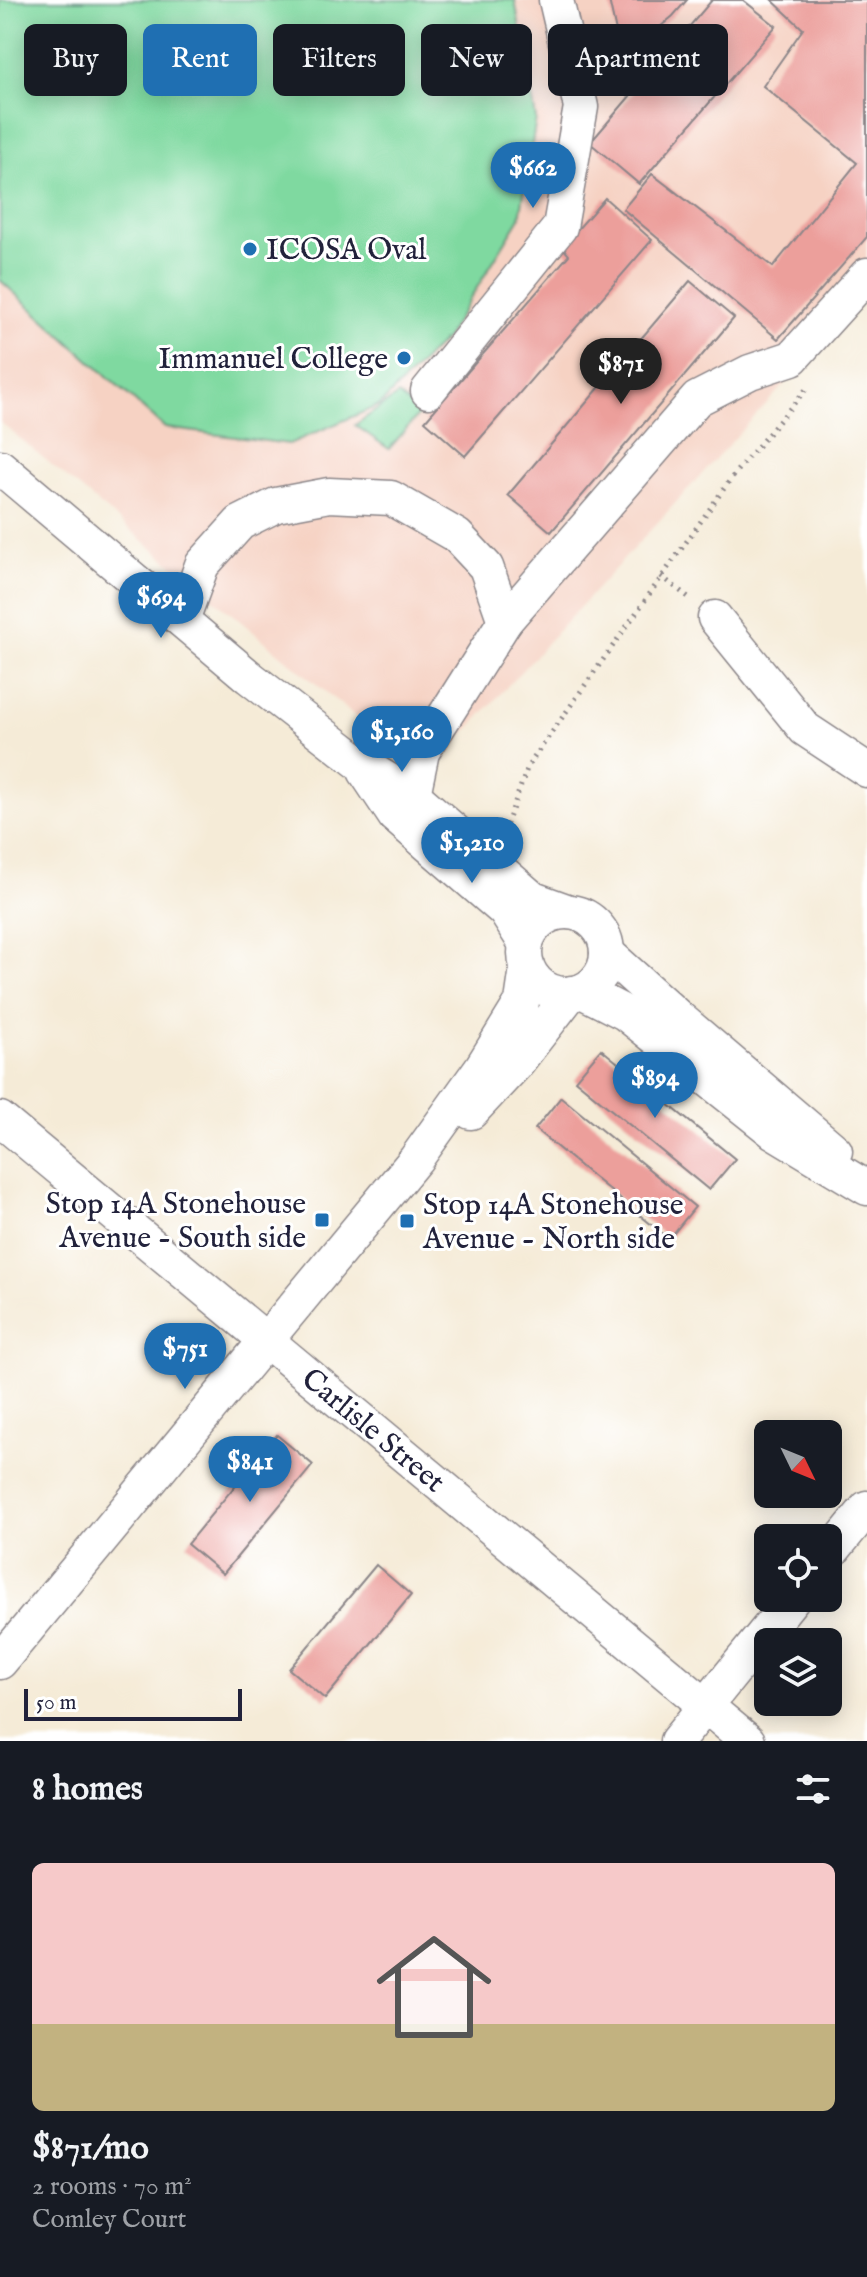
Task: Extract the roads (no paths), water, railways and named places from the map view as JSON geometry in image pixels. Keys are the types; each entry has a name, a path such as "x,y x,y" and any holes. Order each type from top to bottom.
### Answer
{"street":[{"path":"428,391 560,227 581,107 556,0"},
{"path":"413,795 422,752 505,621 697,399 750,372 792,358 867,275"},
{"path":"0,467 182,620 361,764 413,795 533,899 584,915 597,925 605,938 607,953 600,975 577,992 466,1117 416,1159"},
{"path":"182,620 202,565 240,523 276,505 329,495 391,498 457,536 486,567 505,621"},
{"path":"715,618 805,729 867,770"},
{"path":"361,764 395,816 505,911 536,982 550,991 577,992 625,1013 774,1132 865,1182"},
{"path":"0,1662 416,1159 482,1067 522,1002 529,935 539,922 553,913 569,912"},
{"path":"607,953 829,1144 865,1182"},
{"name":"Carlisle Street","path":"0,1119 748,1741"},
{"path":"842,1539 867,1508"},
{"path":"677,1741 782,1612"}],"place":[{"name":"ICOSA Oval","path":"250,249"},
{"name":"Immanuel College","path":"404,358"},
{"name":"Stop 14A Stonehouse Avenue - South side","path":"322,1220"},
{"name":"Stop 14A Stonehouse Avenue - North side","path":"407,1221"}]}
